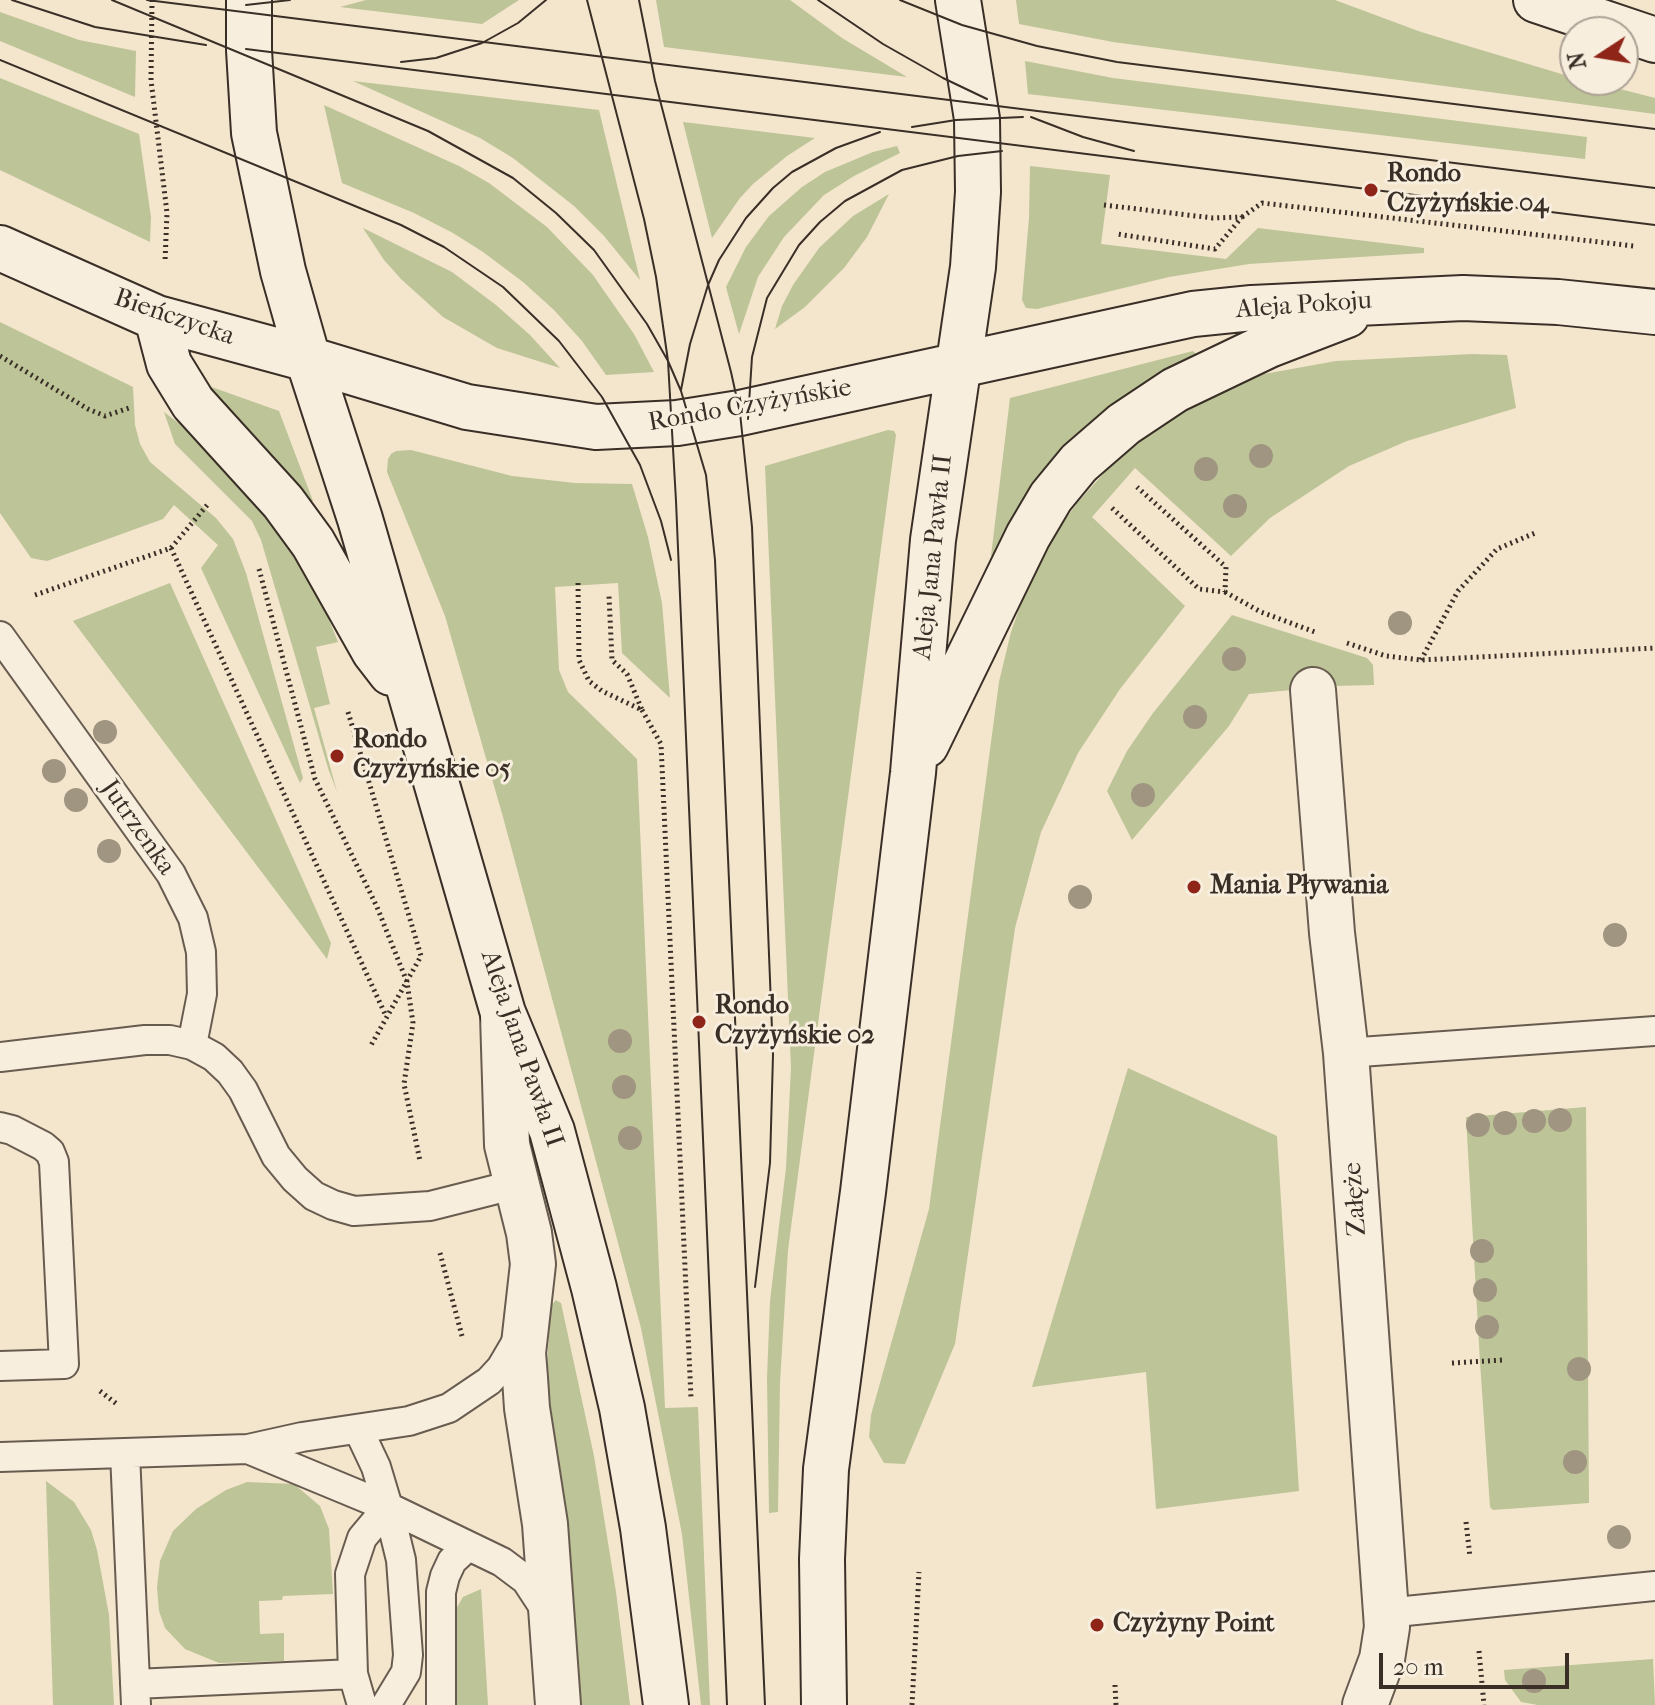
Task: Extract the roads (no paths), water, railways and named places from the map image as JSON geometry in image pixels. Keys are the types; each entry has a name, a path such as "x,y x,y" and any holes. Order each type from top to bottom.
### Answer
{"main road":[{"path":"249,0 254,133 283,271 308,359"},
{"path":"958,0 975,93 978,192 973,267 958,364"},
{"path":"1536,0 1655,40"},
{"name":"Bieńczycka","path":"0,248 157,318 308,359"},
{"path":"913,773 1028,536 1051,497 1079,463 1124,424 1175,390 1269,345 1383,300"},
{"name":"Aleja Pokoju","path":"958,364 1193,314 1383,300 1515,300 1655,312"},
{"path":"157,318 169,364 193,403 283,502 313,543 374,651 414,703"},
{"name":"Rondo Czyżyńskie","path":"308,359 467,407 571,425 608,428 677,423 740,413 958,364"},
{"name":"Aleja Jana Pawła II","path":"308,359 360,519 503,1013 552,1131 594,1288 622,1408 643,1528 666,1705"},
{"name":"Aleja Jana Pawła II","path":"824,1705 822,1559 826,1469 913,773 933,540 958,364"},
{"name":"Załęże","path":"1313,690 1332,933 1346,1053 1386,1613 1386,1641 1382,1659 1365,1705"},
{"path":"503,1013 507,1145 529,1233 533,1264 523,1353 527,1408 545,1524 558,1705"}],"lane":[{"name":"Jutrzenka","path":"0,636 171,874 193,918 201,952 202,994 192,1045"},
{"path":"1346,1053 1655,1031"},
{"path":"0,1057 145,1040 170,1040 192,1045 214,1057 230,1072 243,1090 276,1156 295,1179 314,1196 354,1211 430,1206 517,1184"},
{"path":"0,1127 43,1146 54,1162 64,1364 0,1366"},
{"path":"0,1457 248,1449 428,1416 476,1391 501,1368 526,1327"},
{"path":"359,1431 376,1467 401,1560 408,1655 406,1672 386,1705"},
{"path":"248,1449 388,1507 502,1562 526,1580 544,1605 552,1625"},
{"path":"125,1453 135,1695 353,1674"},
{"path":"362,1705 353,1674 350,1574 362,1538 388,1507"},
{"path":"441,1705 441,1592 452,1561 467,1547"},
{"path":"1386,1613 1655,1586"}],"tram line":[{"path":"12,0 95,27 206,45"},
{"path":"112,0 428,131 513,178 556,213 594,250 647,324 681,391 706,475 715,560 765,1705"},
{"path":"147,0 1655,188"},
{"path":"246,5 290,0"},
{"path":"401,62 436,58 482,43 518,23 546,0"},
{"path":"587,0 644,219 668,361 727,1705"},
{"path":"639,0 655,81 740,413 752,527 773,1055 770,1163 755,1287"},
{"path":"818,0 883,44 987,99"},
{"path":"900,0 962,25 1037,46 1117,62 1655,129"},
{"path":"246,49 1655,225"},
{"path":"0,60 401,225 444,247 503,287 559,341 602,397 640,465 661,521 671,560"},
{"path":"912,127 956,120 1023,117"},
{"path":"1031,117 1083,137 1134,151"},
{"path":"681,390 690,344 708,285 719,260 746,218 792,172 836,148 880,132"},
{"path":"748,419 752,357 767,298 799,245 820,222 845,201 902,170 958,156 1002,151"}],"place":[{"name":"Rondo Czyżyńskie 04","path":"1371,190"},
{"name":"Rondo Czyżyńskie 05","path":"337,756"},
{"name":"Mania Pływania","path":"1194,887"},
{"name":"Rondo Czyżyńskie 02","path":"699,1022"},
{"name":"Czyżyny Point","path":"1097,1625"}]}
